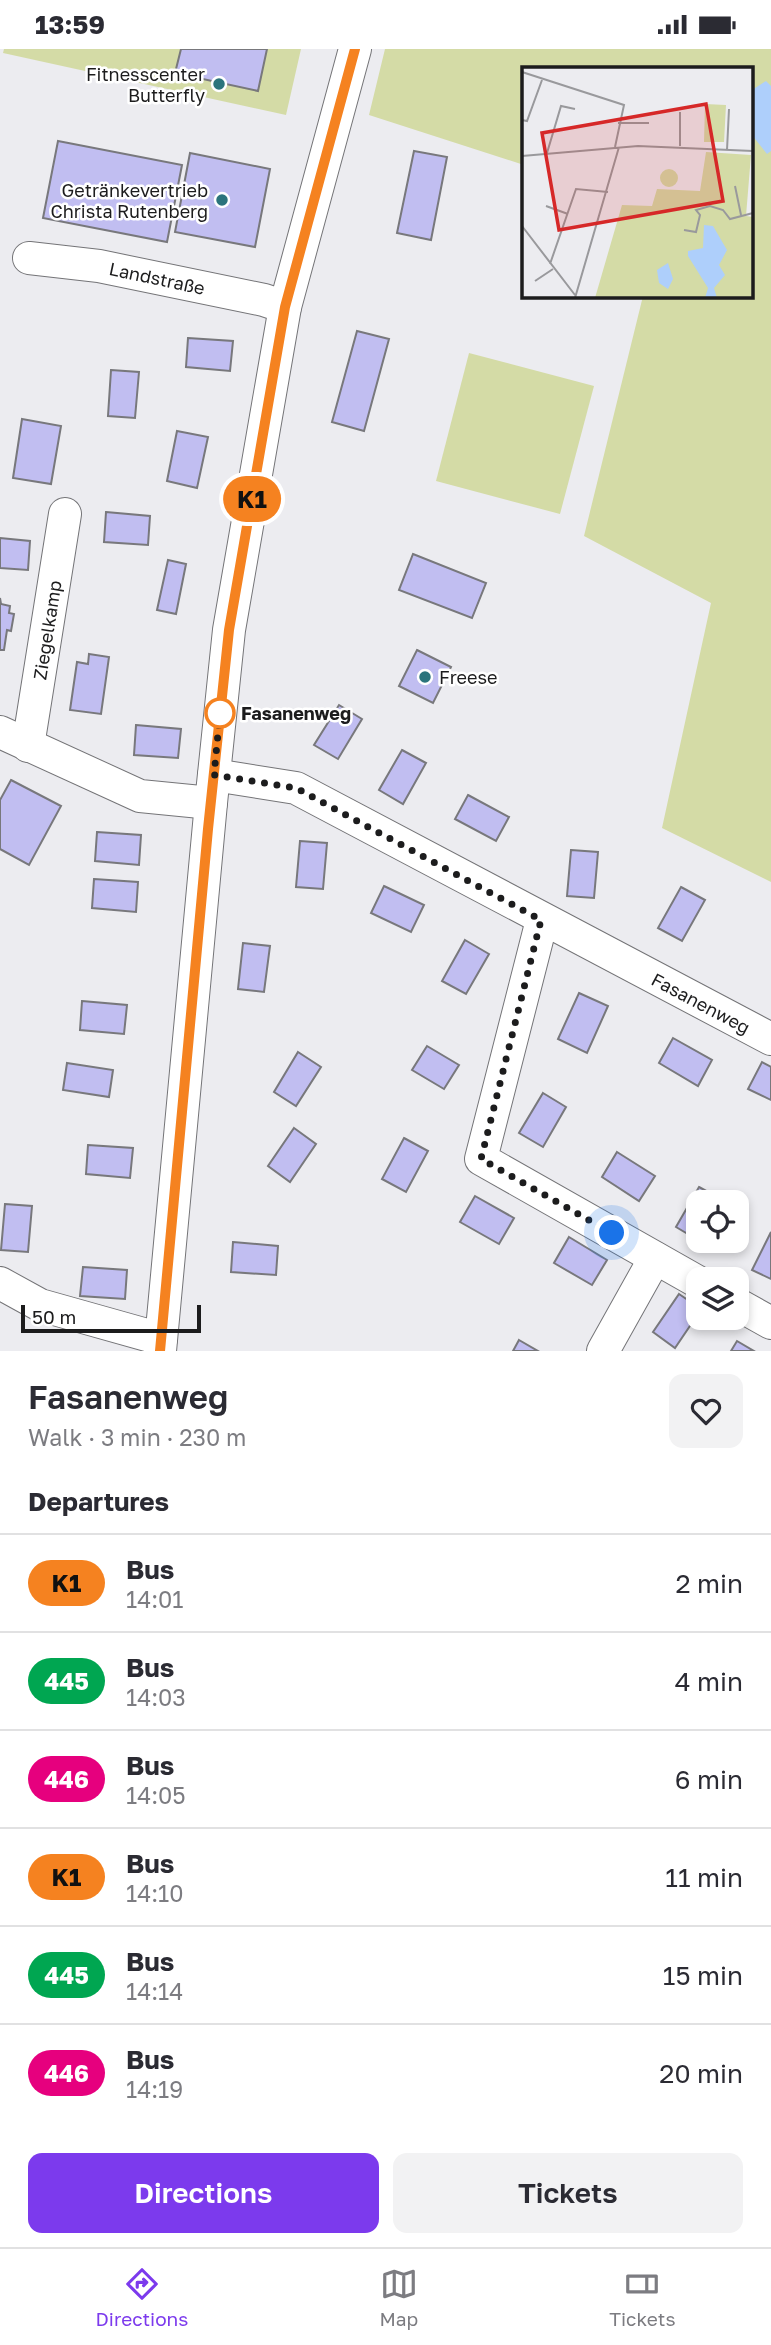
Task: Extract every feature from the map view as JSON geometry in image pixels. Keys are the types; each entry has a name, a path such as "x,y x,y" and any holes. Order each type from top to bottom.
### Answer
{"street":[{"path":"0,1283 40,1305 160,1345 229,630 285,307 355,49"},
{"name":"Landstraße","path":"29,258 99,266 264,300 285,307"},
{"name":"Ziegelkamp","path":"28,746 65,514"},
{"path":"0,732 140,796 212,789"},
{"name":"Fasanenweg","path":"212,789 296,788 541,920 771,1039"},
{"path":"541,920 481,1159 686,1275"},
{"path":"603,1351 655,1258"},
{"path":"749,1311 771,1323"}],"green space":[{"name":"Fitnesscenter Butterfly","path":"4,49 301,49 286,115 3,53"},
{"path":"385,49 771,49 771,882 662,828 711,603 584,536 643,297 754,297 754,67 522,67 522,164 369,115"},
{"path":"469,353 594,386 560,514 436,481"}],"water":[{"path":"766,81 771,86 771,151 767,154 754,138 754,89"}],"building":[{"path":"181,49 267,49 258,91 175,73"},
{"path":"58,141 182,165 167,242 43,218"},
{"path":"414,151 447,157 431,240 397,233"},
{"name":"Getränkevertrieb Christa Rutenberg","path":"190,153 270,169 255,247 175,232"},
{"path":"357,331 389,339 364,431 332,422"},
{"path":"188,338 233,341 230,371 186,367"},
{"path":"111,370 139,372 135,418 108,416"},
{"path":"22,419 61,426 51,484 13,478"},
{"path":"177,431 208,437 197,488 167,481"},
{"path":"106,512 150,516 148,545 104,542"},
{"path":"0,538 30,541 28,570 0,568"},
{"path":"413,554 486,583 472,618 399,590"},
{"path":"168,560 186,564 176,614 157,610"},
{"path":"0,598 1,604 10,606 9,613 14,614 11,631 7,630 4,650 0,650"},
{"name":"Freese","path":"417,650 451,667 433,703 399,686"},
{"path":"89,654 109,657 101,714 70,710 77,662 88,664"},
{"path":"339,705 362,719 338,759 314,745"},
{"path":"136,725 181,729 178,758 134,755"},
{"path":"402,750 426,763 403,804 379,790"},
{"path":"11,780 61,806 29,865 0,849 0,800"},
{"path":"468,795 509,817 496,841 455,819"},
{"path":"97,832 141,835 139,865 95,861"},
{"path":"300,841 327,843 323,889 296,887"},
{"path":"571,850 598,852 594,898 567,896"},
{"path":"94,879 138,882 136,912 92,908"},
{"path":"384,886 424,905 411,932 371,913"},
{"path":"681,887 705,900 682,941 658,928"},
{"path":"465,940 489,954 466,994 442,981"},
{"path":"243,943 270,946 264,992 238,989"},
{"path":"579,993 608,1006 587,1053 558,1039"},
{"path":"82,1001 127,1005 124,1034 80,1030"},
{"path":"673,1038 712,1060 698,1086 659,1063"},
{"path":"427,1046 459,1065 444,1089 412,1070"},
{"path":"298,1052 321,1067 296,1106 274,1092"},
{"path":"762,1062 771,1067 771,1100 748,1089"},
{"path":"67,1063 113,1070 109,1097 63,1090"},
{"path":"543,1093 566,1107 543,1147 519,1133"},
{"path":"294,1128 316,1144 290,1182 268,1166"},
{"path":"404,1138 428,1151 406,1192 382,1179"},
{"path":"88,1145 133,1148 130,1178 86,1174"},
{"path":"617,1152 655,1176 639,1201 602,1177"},
{"path":"475,1196 514,1218 499,1244 460,1222"},
{"path":"5,1204 32,1206 28,1252 1,1250"},
{"path":"686,1210 686,1233 676,1227"},
{"path":"771,1232 771,1279 752,1270"},
{"path":"569,1237 607,1260 592,1285 554,1263"},
{"path":"233,1242 278,1246 276,1275 231,1272"},
{"path":"83,1267 127,1270 125,1299 80,1296"},
{"path":"679,1294 686,1299 687,1330 675,1348 653,1332"},
{"path":"519,1340 538,1351 513,1351"},
{"path":"737,1341 754,1351 731,1351"}],"bus line":[{"name":"K1","path":"160,1351 229,630 285,307 355,49"}],"place":[{"name":"Fitnesscenter Butterfly","path":"219,84"},
{"name":"Getränkevertrieb Christa Rutenberg","path":"222,200"},
{"name":"Freese","path":"425,677"},
{"name":"Fasanenweg","path":"220,713"}],"route":[{"path":"220,713 214,775 296,788 541,920 481,1159 612,1233"}]}
